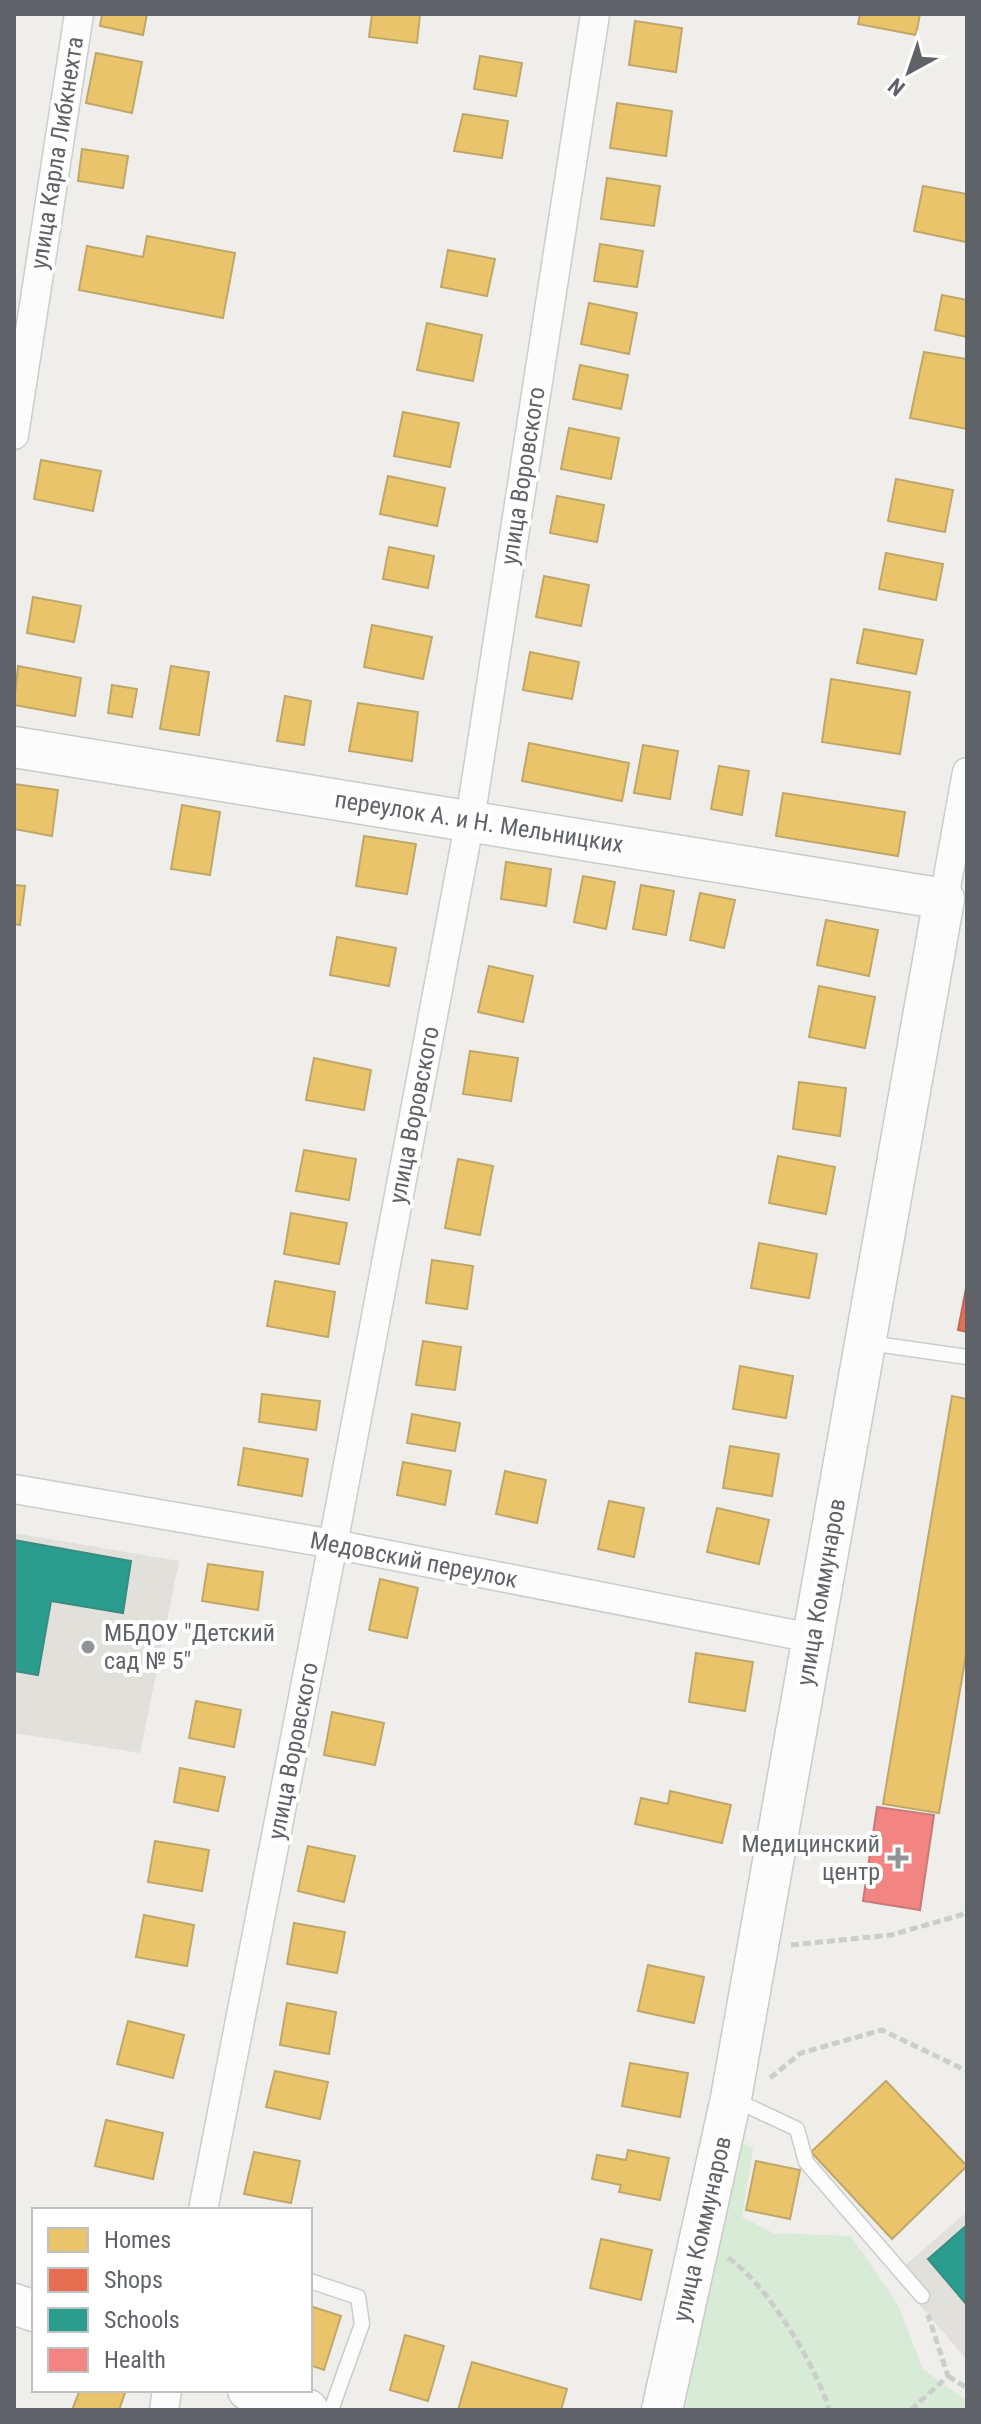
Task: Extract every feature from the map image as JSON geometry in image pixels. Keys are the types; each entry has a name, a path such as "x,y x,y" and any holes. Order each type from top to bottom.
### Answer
{"street":[{"name":"улица Карла Либкнехта","path":"14,435 79,14"},
{"name":"улица Воровского","path":"203,2208 470,820 595,14"},
{"name":"переулок А. и Н. Мельницких","path":"14,747 950,900"},
{"name":"улица Коммунаров","path":"662,2410 736,2100 758,1949 812,1638 950,900 967,772"},
{"name":"Медовский переулок","path":"14,1489 333,1544 812,1638"},
{"path":"254,2392 308,2410"}],"lane":[{"path":"865,1343 967,1357"},
{"path":"736,2100 797,2129 806,2162 922,2296"},
{"path":"312,2282 358,2297 362,2324 331,2410"}],"path":[{"path":"758,1949 891,1935 961,1915 967,1910"},
{"path":"736,2100 801,2053 882,2030 967,2071"},
{"path":"700,2241 741,2266 785,2323 823,2387 829,2410"},
{"path":"922,2296 948,2376 967,2388"},
{"path":"911,2410 948,2376"}],"shaded area":[{"name":"МБДОУ \"Детский сад № 5\"","path":"14,1533 179,1561 140,1753 14,1733"},
{"path":"967,2212 967,2360 894,2275"}],"green space":[{"path":"734,2139 753,2148 742,2217 773,2233 851,2236 897,2303 923,2369 967,2401 967,2410 685,2410"}],"building: Homes":[{"path":"102,14 147,14 143,35 100,26"},
{"path":"372,14 420,14 417,43 369,37"},
{"path":"860,14 920,14 916,35 858,24"},
{"path":"635,21 682,28 676,72 629,65"},
{"path":"96,53 142,62 132,113 86,103"},
{"path":"480,56 522,63 516,96 474,89"},
{"path":"617,103 672,111 666,156 610,148"},
{"path":"463,114 508,121 502,158 454,151"},
{"path":"82,149 128,156 123,188 78,181"},
{"path":"607,178 660,186 654,226 601,219"},
{"path":"923,186 967,194 966,242 914,231"},
{"path":"147,236 235,253 223,318 79,290 87,246 143,257"},
{"path":"600,244 643,251 637,287 594,281"},
{"path":"448,250 495,259 487,296 441,287"},
{"path":"942,295 967,300 967,337 935,330"},
{"path":"589,303 637,313 629,354 581,344"},
{"path":"427,323 482,335 473,381 417,370"},
{"path":"924,352 967,359 967,429 910,418"},
{"path":"580,365 628,375 621,409 573,399"},
{"path":"403,412 459,423 450,467 394,456"},
{"path":"569,428 619,438 611,479 561,469"},
{"path":"41,460 101,471 93,511 34,499"},
{"path":"388,476 445,488 437,526 380,514"},
{"path":"896,479 953,490 945,532 888,521"},
{"path":"557,496 604,505 597,542 550,533"},
{"path":"389,547 434,556 428,588 383,579"},
{"path":"886,553 943,564 936,600 879,589"},
{"path":"544,576 589,585 581,626 536,617"},
{"path":"33,597 81,606 74,642 27,633"},
{"path":"372,625 432,637 423,679 364,667"},
{"path":"864,629 923,640 916,674 857,663"},
{"path":"530,652 579,662 572,699 523,690"},
{"path":"18,666 81,678 75,716 14,705"},
{"path":"171,666 209,672 199,735 160,729"},
{"path":"831,679 910,692 900,754 822,742"},
{"path":"112,685 137,689 132,717 108,713"},
{"path":"285,696 311,701 304,745 277,741"},
{"path":"358,703 418,712 412,761 349,751"},
{"path":"529,743 629,763 622,801 522,781"},
{"path":"643,745 678,751 670,799 634,793"},
{"path":"719,766 749,771 742,815 711,809"},
{"path":"14,784 58,790 52,836 14,829"},
{"path":"783,793 905,812 898,856 776,836"},
{"path":"182,805 220,812 210,875 171,869"},
{"path":"364,836 416,844 407,894 356,886"},
{"path":"506,862 551,869 546,906 501,899"},
{"path":"583,876 615,882 606,929 574,922"},
{"path":"14,885 25,886 20,925 14,924"},
{"path":"641,885 674,891 666,935 633,929"},
{"path":"700,893 735,900 724,948 690,940"},
{"path":"826,920 878,930 869,976 817,965"},
{"path":"337,937 396,948 389,986 330,975"},
{"path":"489,966 533,976 523,1022 478,1012"},
{"path":"819,986 875,997 865,1048 809,1037"},
{"path":"470,1051 518,1058 511,1101 463,1094"},
{"path":"314,1058 371,1070 364,1110 306,1100"},
{"path":"799,1082 846,1088 840,1136 793,1129"},
{"path":"304,1150 356,1159 349,1200 296,1191"},
{"path":"778,1156 835,1167 826,1214 769,1203"},
{"path":"458,1159 493,1166 480,1235 445,1228"},
{"path":"291,1213 347,1223 339,1264 284,1254"},
{"path":"759,1243 817,1254 809,1298 751,1288"},
{"path":"432,1260 473,1266 467,1309 426,1303"},
{"path":"275,1281 335,1292 328,1337 267,1326"},
{"path":"423,1341 461,1347 455,1390 416,1385"},
{"path":"740,1366 793,1376 786,1418 733,1409"},
{"path":"262,1394 320,1401 316,1430 259,1422"},
{"path":"952,1396 967,1399 967,1649 939,1813 883,1804"},
{"path":"412,1414 460,1423 455,1451 407,1443"},
{"path":"730,1446 779,1454 772,1496 723,1488"},
{"path":"244,1448 308,1459 302,1496 238,1485"},
{"path":"403,1462 451,1471 445,1505 397,1495"},
{"path":"505,1471 546,1480 537,1523 496,1514"},
{"path":"609,1501 644,1508 634,1557 598,1549"},
{"path":"717,1508 769,1520 759,1564 707,1552"},
{"path":"208,1564 263,1572 258,1610 202,1601"},
{"path":"380,1579 418,1588 407,1638 369,1630"},
{"path":"696,1653 753,1662 745,1711 689,1702"},
{"path":"196,1701 241,1710 234,1747 189,1738"},
{"path":"332,1712 384,1723 375,1765 324,1755"},
{"path":"180,1768 225,1777 218,1811 174,1802"},
{"path":"670,1791 731,1805 722,1843 635,1824 641,1798 668,1804"},
{"path":"155,1841 209,1850 202,1891 148,1882"},
{"path":"308,1846 355,1856 344,1902 298,1891"},
{"path":"144,1915 194,1925 187,1966 136,1957"},
{"path":"294,1923 345,1932 337,1973 287,1964"},
{"path":"648,1965 704,1977 694,2023 638,2011"},
{"path":"287,2003 336,2012 329,2054 280,2045"},
{"path":"128,2021 184,2035 173,2078 117,2064"},
{"path":"630,2063 688,2073 680,2117 622,2106"},
{"path":"275,2071 328,2082 320,2119 266,2107"},
{"path":"886,2081 967,2166 892,2239 811,2152"},
{"path":"106,2120 163,2133 153,2179 95,2166"},
{"path":"628,2150 669,2158 660,2200 619,2192 621,2185 592,2179 597,2155 626,2160"},
{"path":"254,2152 300,2161 291,2203 244,2194"},
{"path":"756,2161 800,2170 790,2219 746,2210"},
{"path":"601,2239 652,2250 641,2300 590,2288"},
{"path":"312,2307 341,2316 324,2370 312,2366"},
{"path":"405,2335 444,2346 428,2401 390,2390"},
{"path":"472,2362 567,2389 561,2410 458,2410"},
{"path":"79,2392 125,2392 119,2410 72,2410"}],"building: Shops":[{"path":"967,1283 967,1332 958,1330"}],"building: Schools":[{"path":"14,1540 131,1561 123,1613 51,1601 38,1675 14,1671"},
{"path":"967,2225 967,2305 928,2259"}],"building: Health":[{"name":"Медицинский центр","path":"877,1807 934,1815 920,1910 863,1901"}],"place":[{"name":"МБДОУ \"Детский сад № 5\"","path":"88,1647"},
{"name":"Медицинский центр","path":"898,1858"}]}
